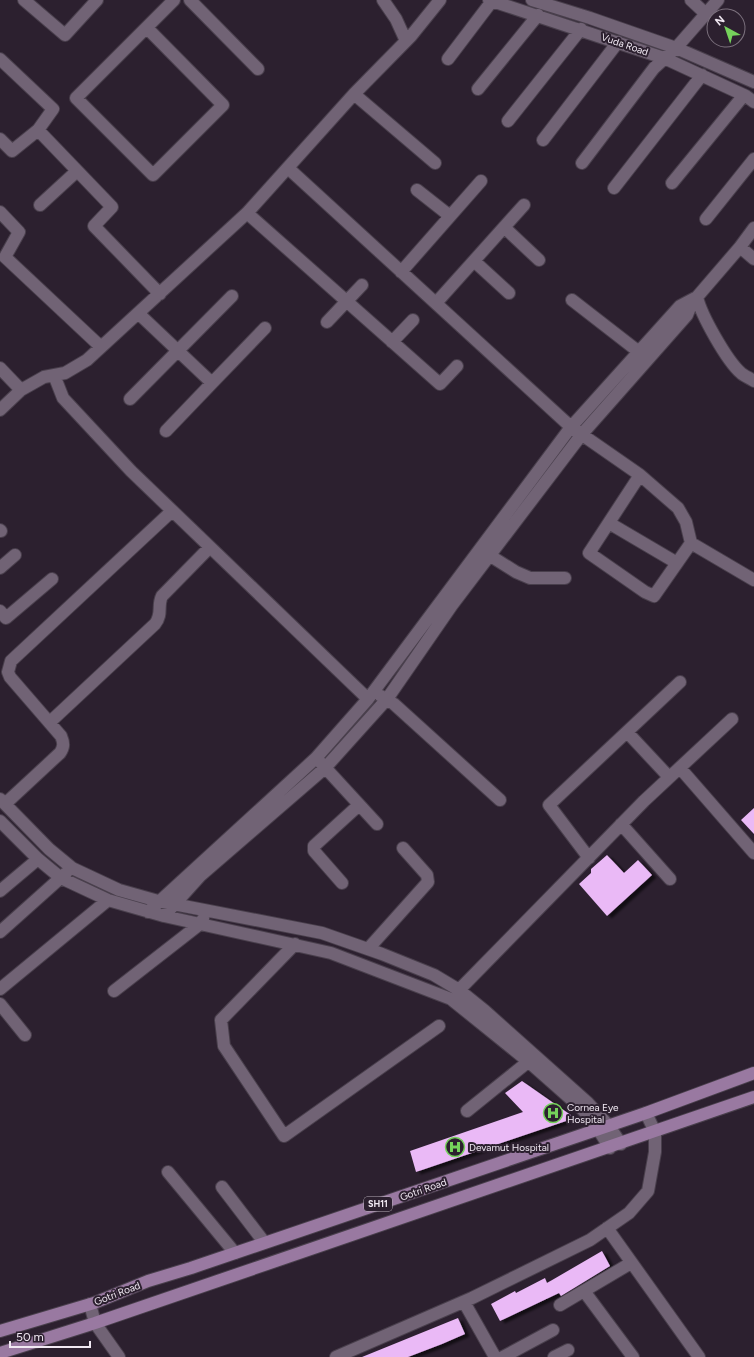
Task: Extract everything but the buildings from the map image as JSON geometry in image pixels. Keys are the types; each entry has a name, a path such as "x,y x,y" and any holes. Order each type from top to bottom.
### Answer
{"main road":[{"name":"Gotri Road","path":"0,1331 90,1304 148,1281 604,1128 754,1073"},
{"name":"Gotri Road","path":"0,1353 95,1323 615,1146 754,1097"},
{"path":"446,1182 454,1201"}],"street":[{"path":"24,0 65,35 95,1"},
{"path":"146,28 223,105 153,174 76,98 146,28 174,0"},
{"path":"190,0 258,69"},
{"path":"384,0 396,19 402,45"},
{"path":"0,410 21,390 44,377 66,373 87,360 247,213 354,94 402,45 440,0"},
{"path":"448,60 490,0"},
{"name":"Vuda Road","path":"490,0 581,29 664,58 749,99"},
{"name":"Vuda Road","path":"532,0 590,18 676,48 754,82"},
{"path":"582,163 654,68 676,48 706,14 691,0"},
{"path":"711,8 718,0"},
{"path":"478,89 538,15"},
{"path":"508,121 581,29"},
{"path":"543,140 618,42"},
{"path":"0,59 53,109 38,130 12,151 0,139"},
{"path":"614,188 702,75"},
{"path":"354,94 435,163"},
{"path":"672,183 749,99"},
{"path":"38,130 112,207 94,226 160,294"},
{"path":"706,219 754,159"},
{"path":"288,168 571,427 640,475 678,508 686,522 691,543 754,580"},
{"path":"40,205 77,171"},
{"path":"401,272 481,181"},
{"path":"417,190 450,216"},
{"path":"436,303 524,205"},
{"path":"0,212 19,232 5,257 101,347"},
{"path":"247,213 440,384 457,366"},
{"path":"504,227 539,260"},
{"path":"164,916 200,876 325,768 387,699 452,604 582,434 687,315 699,294 740,247 754,228"},
{"path":"740,247 754,259"},
{"path":"474,261 509,293"},
{"path":"327,322 362,286"},
{"path":"148,912 158,901 316,758 370,696 571,427 680,306 699,294"},
{"path":"699,294 699,306 715,337 740,373 754,381"},
{"path":"130,399 232,296"},
{"path":"572,300 639,352"},
{"path":"138,313 212,383"},
{"path":"392,342 413,320"},
{"path":"166,431 265,328"},
{"path":"0,368 21,390"},
{"path":"54,375 63,398 131,471 172,511 370,696 387,699 500,800"},
{"path":"640,475 589,553 645,592 654,596 691,543"},
{"path":"172,511 11,661 8,672 10,677 61,736 63,748 60,753 2,802 48,849 72,868 119,890 158,901 208,909 322,933 368,948 434,975 459,990 581,1108 604,1128 615,1146"},
{"path":"608,523 677,563"},
{"path":"50,722 156,624 161,616 160,604 162,596 210,547"},
{"path":"0,568 15,555"},
{"path":"490,555 516,572 530,578 565,578"},
{"path":"0,611 6,618 52,579"},
{"path":"589,858 550,805 680,682"},
{"path":"459,990 669,777 732,718"},
{"path":"627,732 669,777"},
{"path":"316,758 378,824"},
{"path":"680,768 754,853"},
{"path":"342,883 314,851 314,846 359,805"},
{"path":"1,824 38,859 61,878 108,900 164,916 331,953 447,996 532,1059"},
{"path":"622,824 670,879"},
{"path":"368,948 428,882 427,875 403,848"},
{"path":"0,891 38,859"},
{"path":"0,932 72,868"},
{"path":"0,989 108,900"},
{"path":"114,991 200,924 208,909"},
{"path":"295,944 221,1020 224,1046 284,1136 439,1026"},
{"path":"0,1004 25,1036"},
{"path":"466,1111 532,1059"},
{"path":"336,1357 464,1302 590,1240 629,1213 648,1191 655,1152 655,1132 646,1113"},
{"path":"168,1172 235,1253"},
{"path":"222,1187 264,1242"},
{"path":"607,1228 699,1357"},
{"path":"560,1304 631,1263"},
{"path":"584,1291 633,1357"},
{"path":"464,1302 495,1357"},
{"path":"90,1304 95,1323 119,1357"},
{"path":"503,1357 553,1330"},
{"path":"554,1357 568,1350"}],"place":[{"name":"Cornea Eye Hospital","path":"553,1113"},
{"name":"Devamut Hospital","path":"455,1147"}]}
